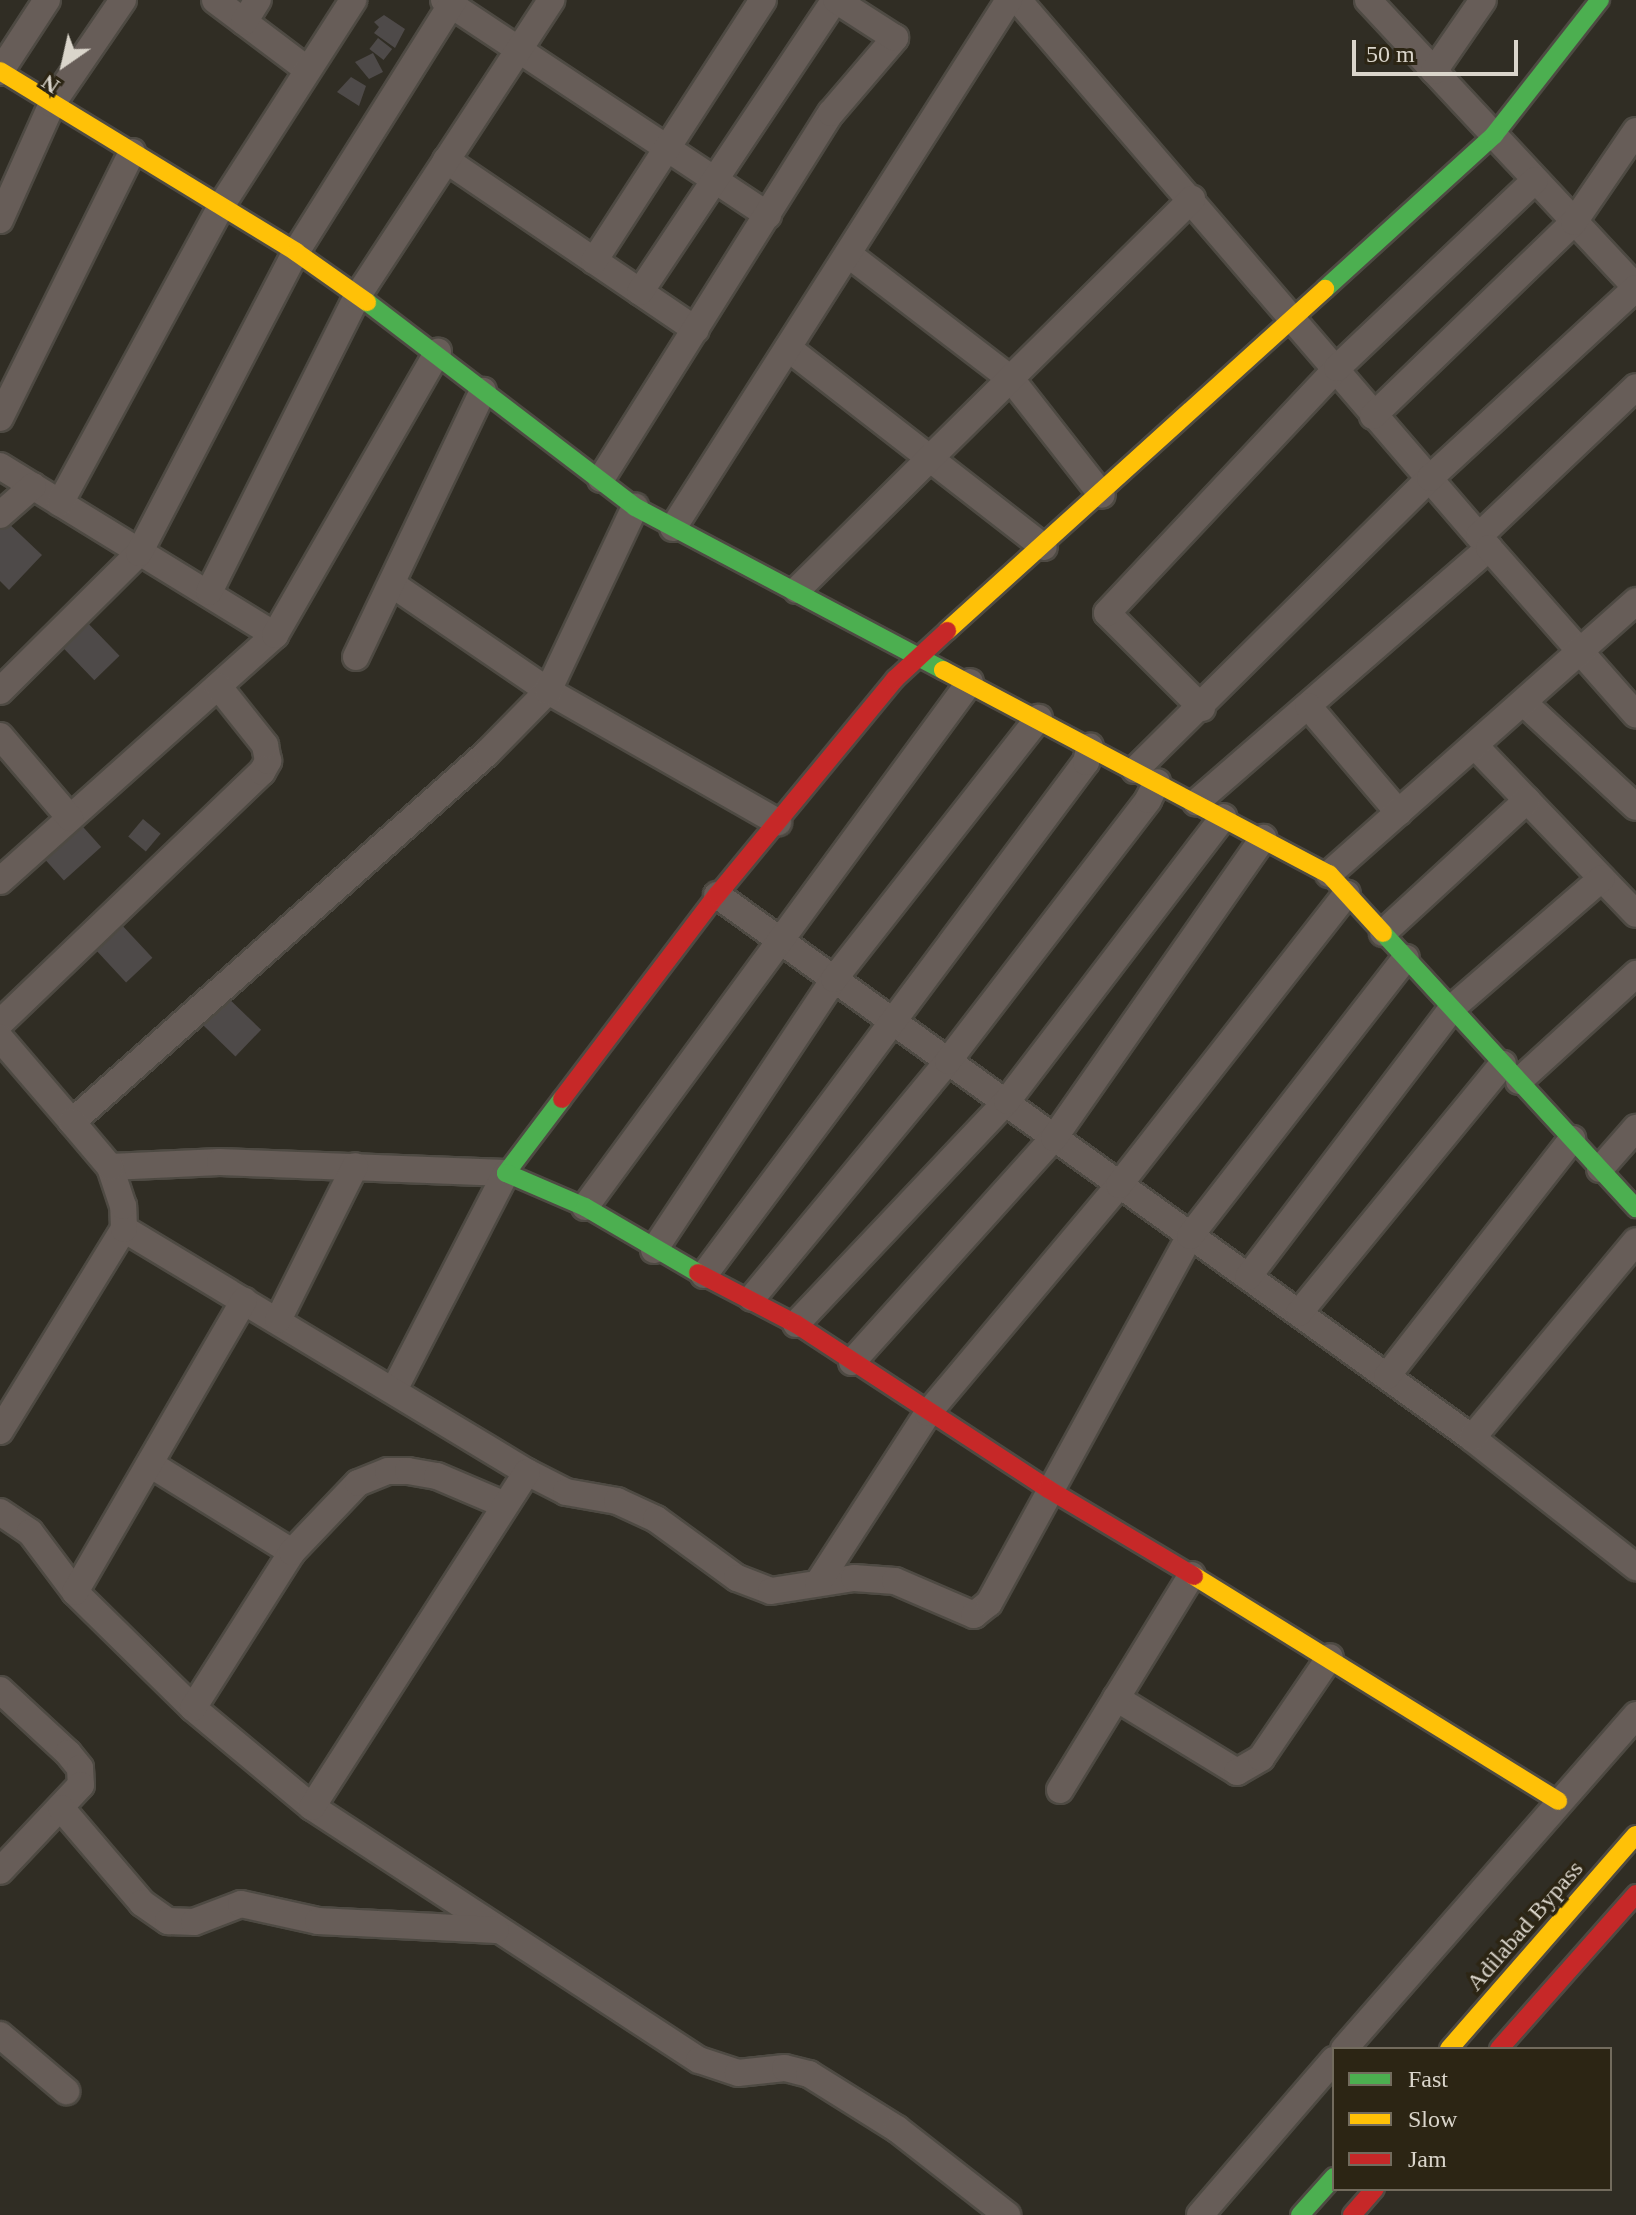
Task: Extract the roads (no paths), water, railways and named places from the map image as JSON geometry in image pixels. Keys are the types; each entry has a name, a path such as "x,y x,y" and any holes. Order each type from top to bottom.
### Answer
{"main road":[{"path":"1558,1801 1330,1657 1048,1489 796,1324 752,1298 654,1250 585,1207 506,1173 717,895 895,679 1296,319 1494,135 1600,0"},
{"path":"0,72 296,252 438,351 483,391 635,507 1263,838 1338,884 1636,1208"},
{"name":"Adilabad Bypass","path":"1451,2047 1636,1835"},
{"path":"1501,2047 1636,1894"},
{"path":"1300,2215 1332,2179"},
{"path":"1352,2215 1373,2191"}],"street":[{"path":"0,72 47,0"},
{"path":"0,220 52,104 123,0"},
{"path":"215,0 251,11 308,70"},
{"path":"60,503 221,206 353,0"},
{"path":"594,261 763,0"},
{"path":"601,479 831,113 895,38 864,7 836,0 640,292"},
{"path":"673,528 1009,0"},
{"path":"1018,0 1296,319 1373,416 1632,703"},
{"path":"752,1298 948,1061 1148,800 1146,776 1202,708 1430,478 1636,288 1368,0"},
{"path":"1434,71 1483,0"},
{"path":"0,691 139,553 296,252 450,2 768,215"},
{"path":"209,592 357,297 518,49 537,5"},
{"path":"1373,416 1574,222 1636,131"},
{"path":"0,418 132,152"},
{"path":"446,160 696,330"},
{"path":"1202,708 1107,613 1337,368 1535,180"},
{"path":"797,590 1192,199"},
{"path":"848,254 1011,379 1102,495"},
{"path":"788,348 1044,547"},
{"path":"0,881 275,635 438,351"},
{"path":"1196,803 1308,706 1484,542 1636,387"},
{"path":"356,657 483,391"},
{"path":"0,466 275,635"},
{"path":"0,515 33,486"},
{"path":"72,1122 487,753 548,691 635,507"},
{"path":"392,584 548,691 778,822"},
{"path":"818,1583 928,1413 1119,1185 1338,884 1399,813 1584,653 1636,601"},
{"path":"585,1207 783,942 970,682"},
{"path":"0,1023 262,772 268,761 265,745 218,686"},
{"path":"1525,704 1636,807"},
{"path":"1308,706 1399,813"},
{"path":"654,1250 834,979 1039,718"},
{"path":"0,736 70,818"},
{"path":"704,1275 890,1020 1086,762 1090,746"},
{"path":"1476,747 1633,906"},
{"path":"1383,933 1527,800"},
{"path":"796,1324 1007,1101 1223,817"},
{"path":"852,1362 1054,1138 1263,838"},
{"path":"1248,1277 1452,1008 1602,878"},
{"path":"717,895 1472,1438 1636,1567"},
{"path":"124,1229 527,1472 566,1492 617,1501 656,1519 737,1578 771,1591 854,1578 895,1581 926,1591 960,1612 982,1612 1190,1236 1406,958"},
{"path":"1299,1313 1511,1073 1636,974"},
{"path":"0,1038 110,1167 123,1206 124,1229 0,1431"},
{"path":"1600,1169 1636,1128"},
{"path":"1387,1376 1572,1139"},
{"path":"110,1167 220,1162 506,1173 394,1390"},
{"path":"278,1320 355,1166"},
{"path":"1472,1438 1636,1241"},
{"path":"75,1592 244,1301"},
{"path":"150,1464 292,1552"},
{"path":"193,1708 292,1552 358,1483 388,1471 437,1476 505,1505"},
{"path":"312,1807 527,1472"},
{"path":"0,1512 30,1532 75,1592 193,1708 312,1807 699,2060 738,2073 785,2068 809,2074 897,2129 1007,2215"},
{"path":"1060,1790 1192,1575"},
{"path":"1116,1698 1237,1772 1261,1758 1330,1657"},
{"path":"0,1690 80,1768 81,1785 0,1871"},
{"path":"1346,2047 1636,1715"},
{"path":"61,1808 142,1903 168,1921 194,1922 241,1904 318,1921 500,1931"},
{"path":"0,2035 66,2091"},
{"path":"1200,2215 1332,2062"}]}
